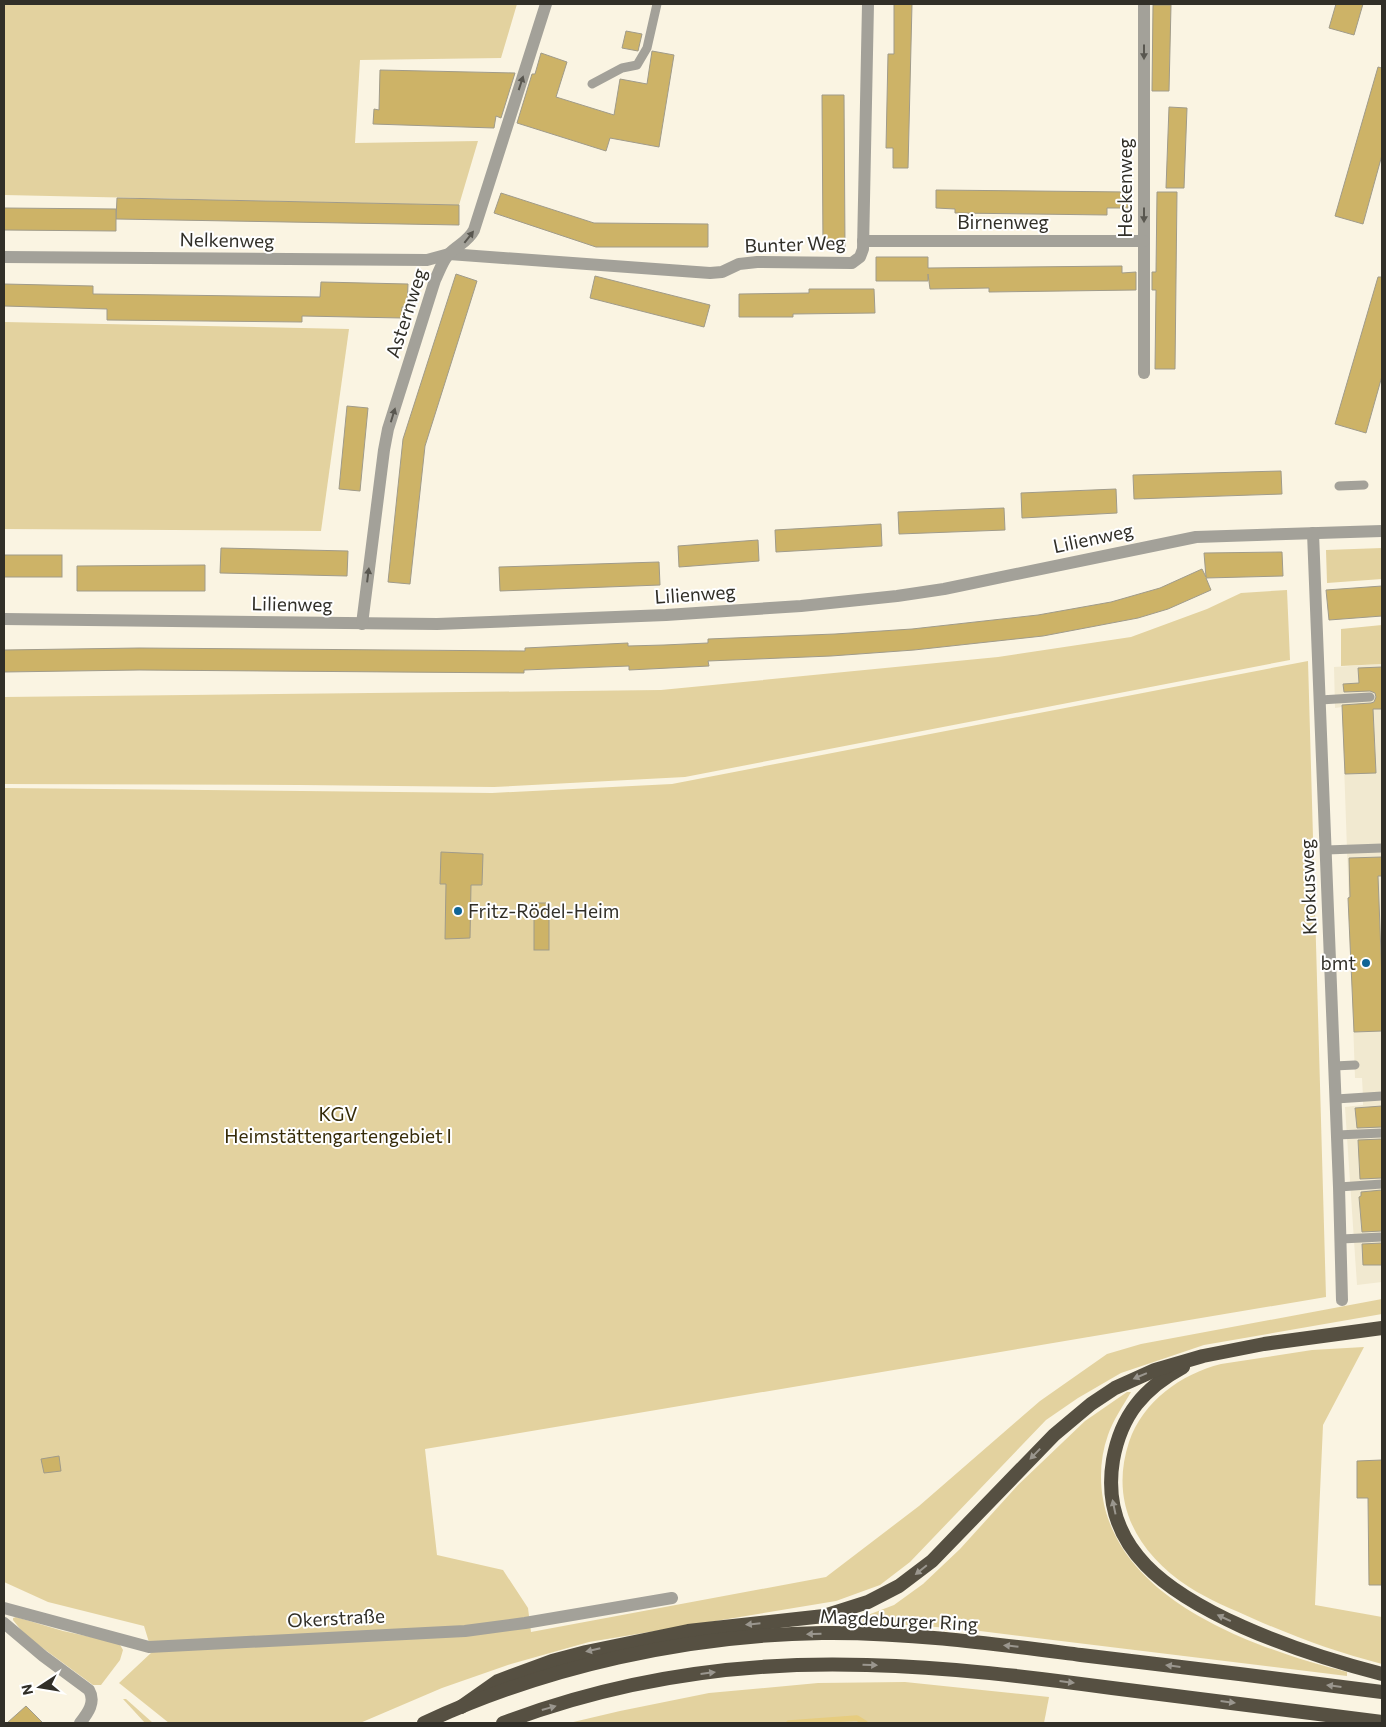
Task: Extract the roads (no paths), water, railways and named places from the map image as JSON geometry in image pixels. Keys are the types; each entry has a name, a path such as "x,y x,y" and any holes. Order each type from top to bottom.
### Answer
{"highway":[{"path":"460,1707 498,1681 552,1661 586,1652 688,1631 824,1616 868,1602 899,1586 932,1561 1070,1420 1115,1388 1142,1375 1203,1356 1264,1344 1382,1328"},
{"path":"1203,1356 1172,1373 1149,1390 1130,1412 1122,1430 1113,1461 1112,1492 1116,1514 1125,1536 1138,1556 1155,1574 1197,1605 1284,1644 1382,1674"},
{"name":"Magdeburger Ring","path":"424,1723 460,1707 558,1673 623,1657 733,1639 822,1633 955,1640 1382,1692"},
{"path":"503,1723 579,1699 664,1679 736,1669 830,1664 906,1666 985,1672 1382,1722"}],"street":[{"name":"Asternweg","path":"362,624 380,473 387,436 435,280 449,254 463,244 474,230 546,4"},
{"name":"Bunter Weg","path":"449,254 710,273 722,272 739,264 757,262 850,264 860,257 863,250 868,4"},
{"name":"Heckenweg","path":"1144,4 1144,373"},
{"name":"Birnenweg","path":"863,240 1144,241"},
{"name":"Nelkenweg","path":"4,256 427,260 449,254"},
{"name":"Lilienweg","path":"4,619 437,624 666,615 849,602 944,589 1188,539 1219,536 1382,531"},
{"name":"Krokusweg","path":"1314,533 1326,850 1334,1001 1334,1066 1342,1300"},
{"name":"Okerstraße","path":"4,1608 149,1647 465,1631 672,1598"},
{"path":"4,1622 43,1656 89,1690 92,1704 80,1723"}],"lane":[{"path":"592,84 622,68 637,65 647,48 657,4"},
{"path":"1339,486 1364,485"},
{"path":"1320,700 1370,698"},
{"path":"1326,850 1382,848"},
{"path":"1334,1066 1355,1065"},
{"path":"1336,1099 1382,1096"},
{"path":"1337,1136 1382,1133"},
{"path":"1339,1187 1382,1184"},
{"path":"1341,1239 1382,1236"}],"waterway":[{"path":"789,1723 857,1718 865,1723"}],"place":[{"name":"Fritz-Rödel-Heim","path":"458,911"},
{"name":"bmt","path":"1366,963"}],"park label":[{"name":"KGV Heimstättengartengebiet I","path":"338,1125"}]}
